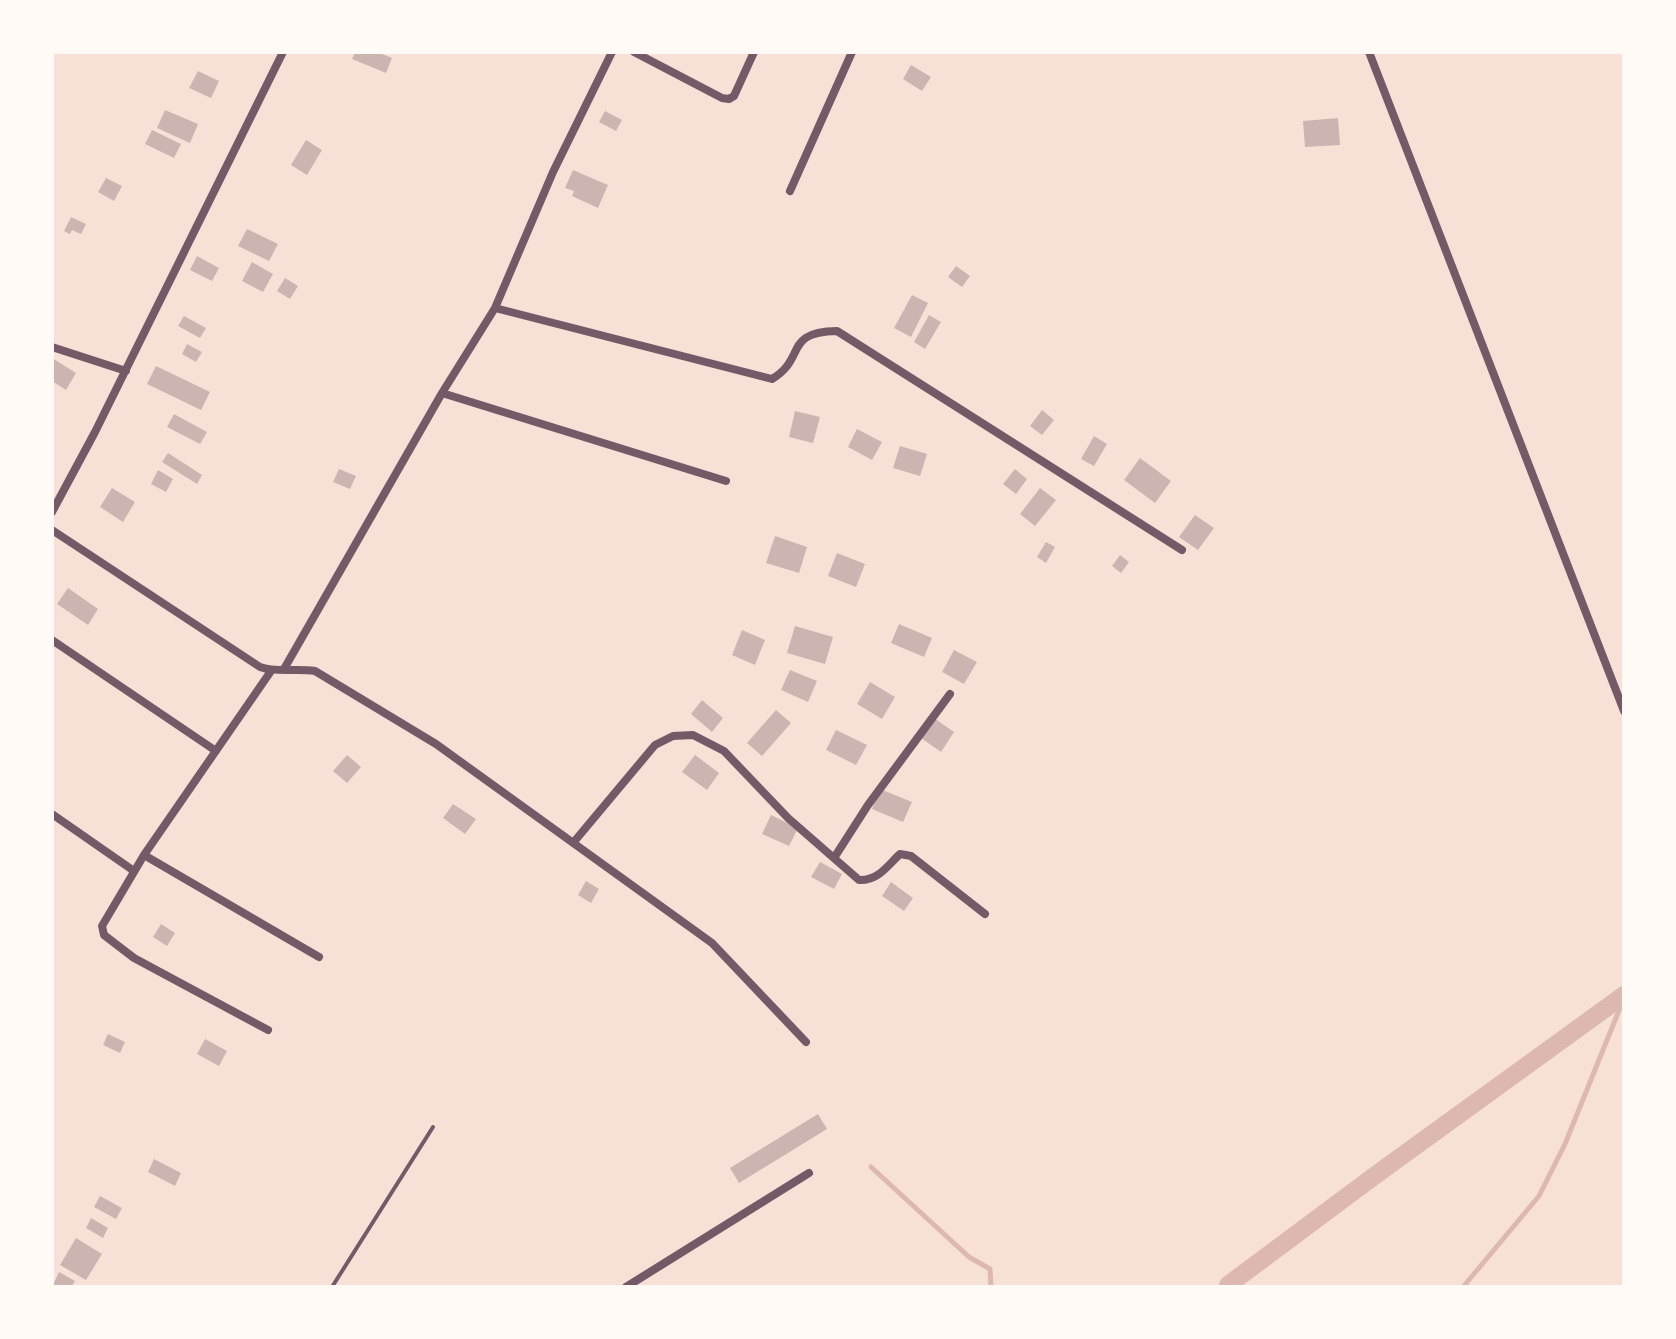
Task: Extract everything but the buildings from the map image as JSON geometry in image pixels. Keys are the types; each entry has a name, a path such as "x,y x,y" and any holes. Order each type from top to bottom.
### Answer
{"street":[{"path":"52,512 126,371 283,52"},
{"path":"284,669 442,393 495,308 553,172 612,52"},
{"path":"634,52 729,99 734,96 754,52"},
{"path":"790,191 852,52"},
{"path":"1369,52 1624,711"},
{"path":"495,308 772,379 784,372 803,338 814,332 837,331 1182,550"},
{"path":"52,347 126,371"},
{"path":"442,393 726,481"},
{"path":"52,530 260,667 271,671 297,668 315,671 436,744 712,943 806,1042"},
{"path":"52,640 216,751"},
{"path":"268,1030 134,958 104,935 102,926 144,855 271,671"},
{"path":"834,858 868,805 950,694"},
{"path":"573,843 655,745 673,736 693,735 724,751 788,818 859,880 868,880 881,873 900,854 911,856 985,914"},
{"path":"52,814 134,871"},
{"path":"144,855 319,957"},
{"path":"626,1287 809,1173"}],"lane":[{"path":"332,1287 433,1127"}],"waterway":[{"path":"1228,1285 1624,995"},
{"path":"1463,1287 1539,1196 1565,1144 1624,998"},
{"path":"871,1167 969,1257 990,1269 991,1287"},
{"path":"1225,1287 1230,1287"}]}
